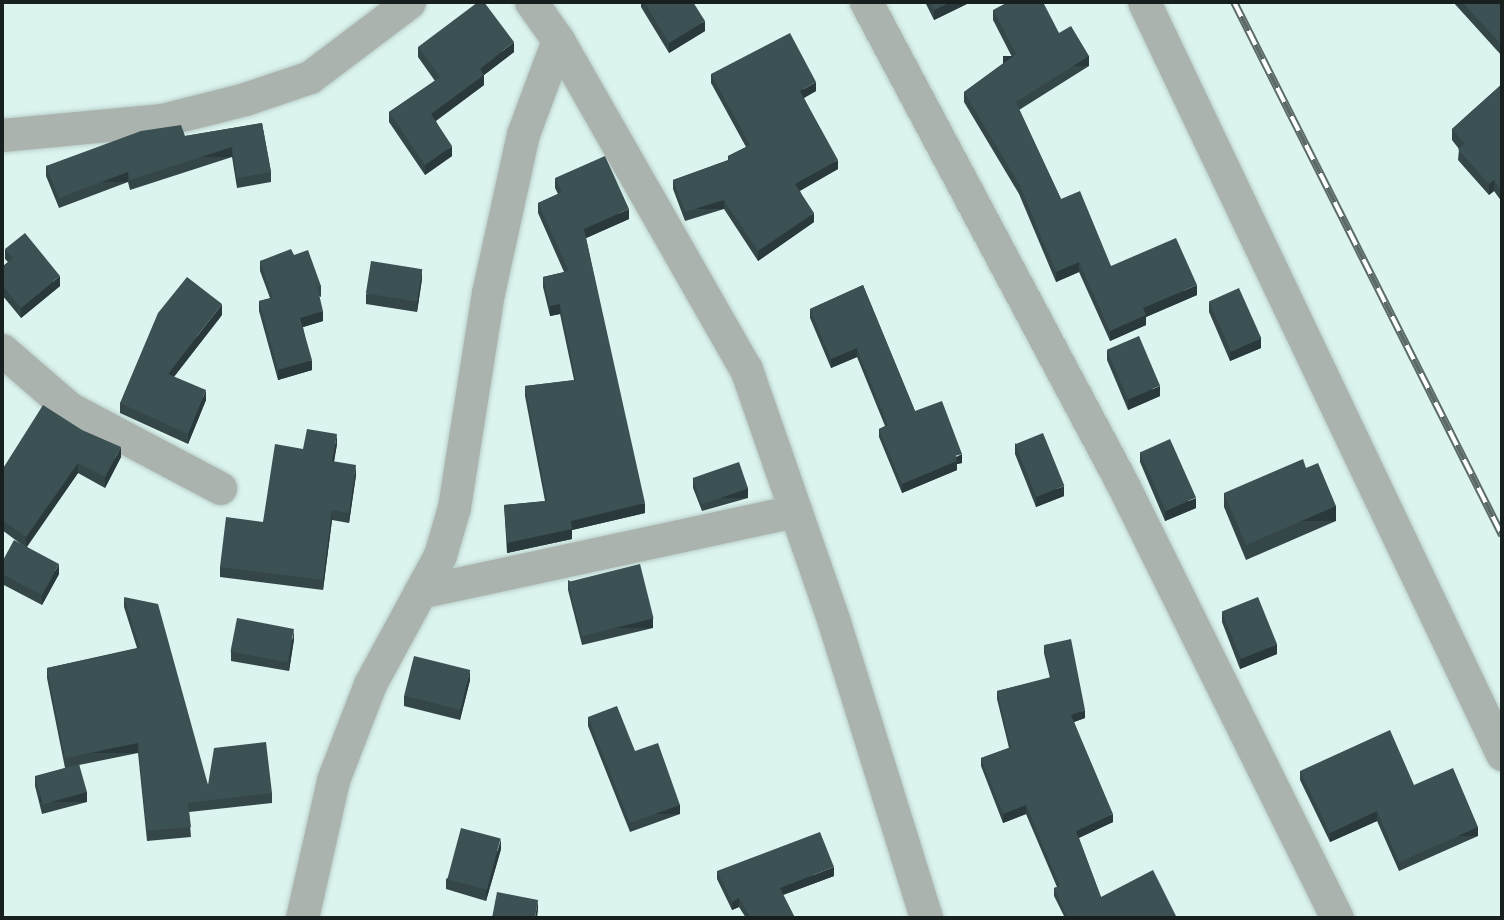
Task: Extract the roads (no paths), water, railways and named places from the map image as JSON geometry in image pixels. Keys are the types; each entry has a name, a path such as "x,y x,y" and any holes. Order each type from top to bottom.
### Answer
{"street":[{"path":"2,135 162,120 245,99 310,77 409,2"},
{"path":"531,2 558,40 746,369 795,511 926,918"},
{"path":"866,2 1124,485 1337,918"},
{"path":"1144,2 1502,754"},
{"path":"302,918 333,780 370,684 440,555 454,507 488,293 523,134 558,40"},
{"path":"2,350 69,408 220,488"},
{"path":"420,592 795,511"}],"railway":[{"path":"1234,2 1502,535"}]}
